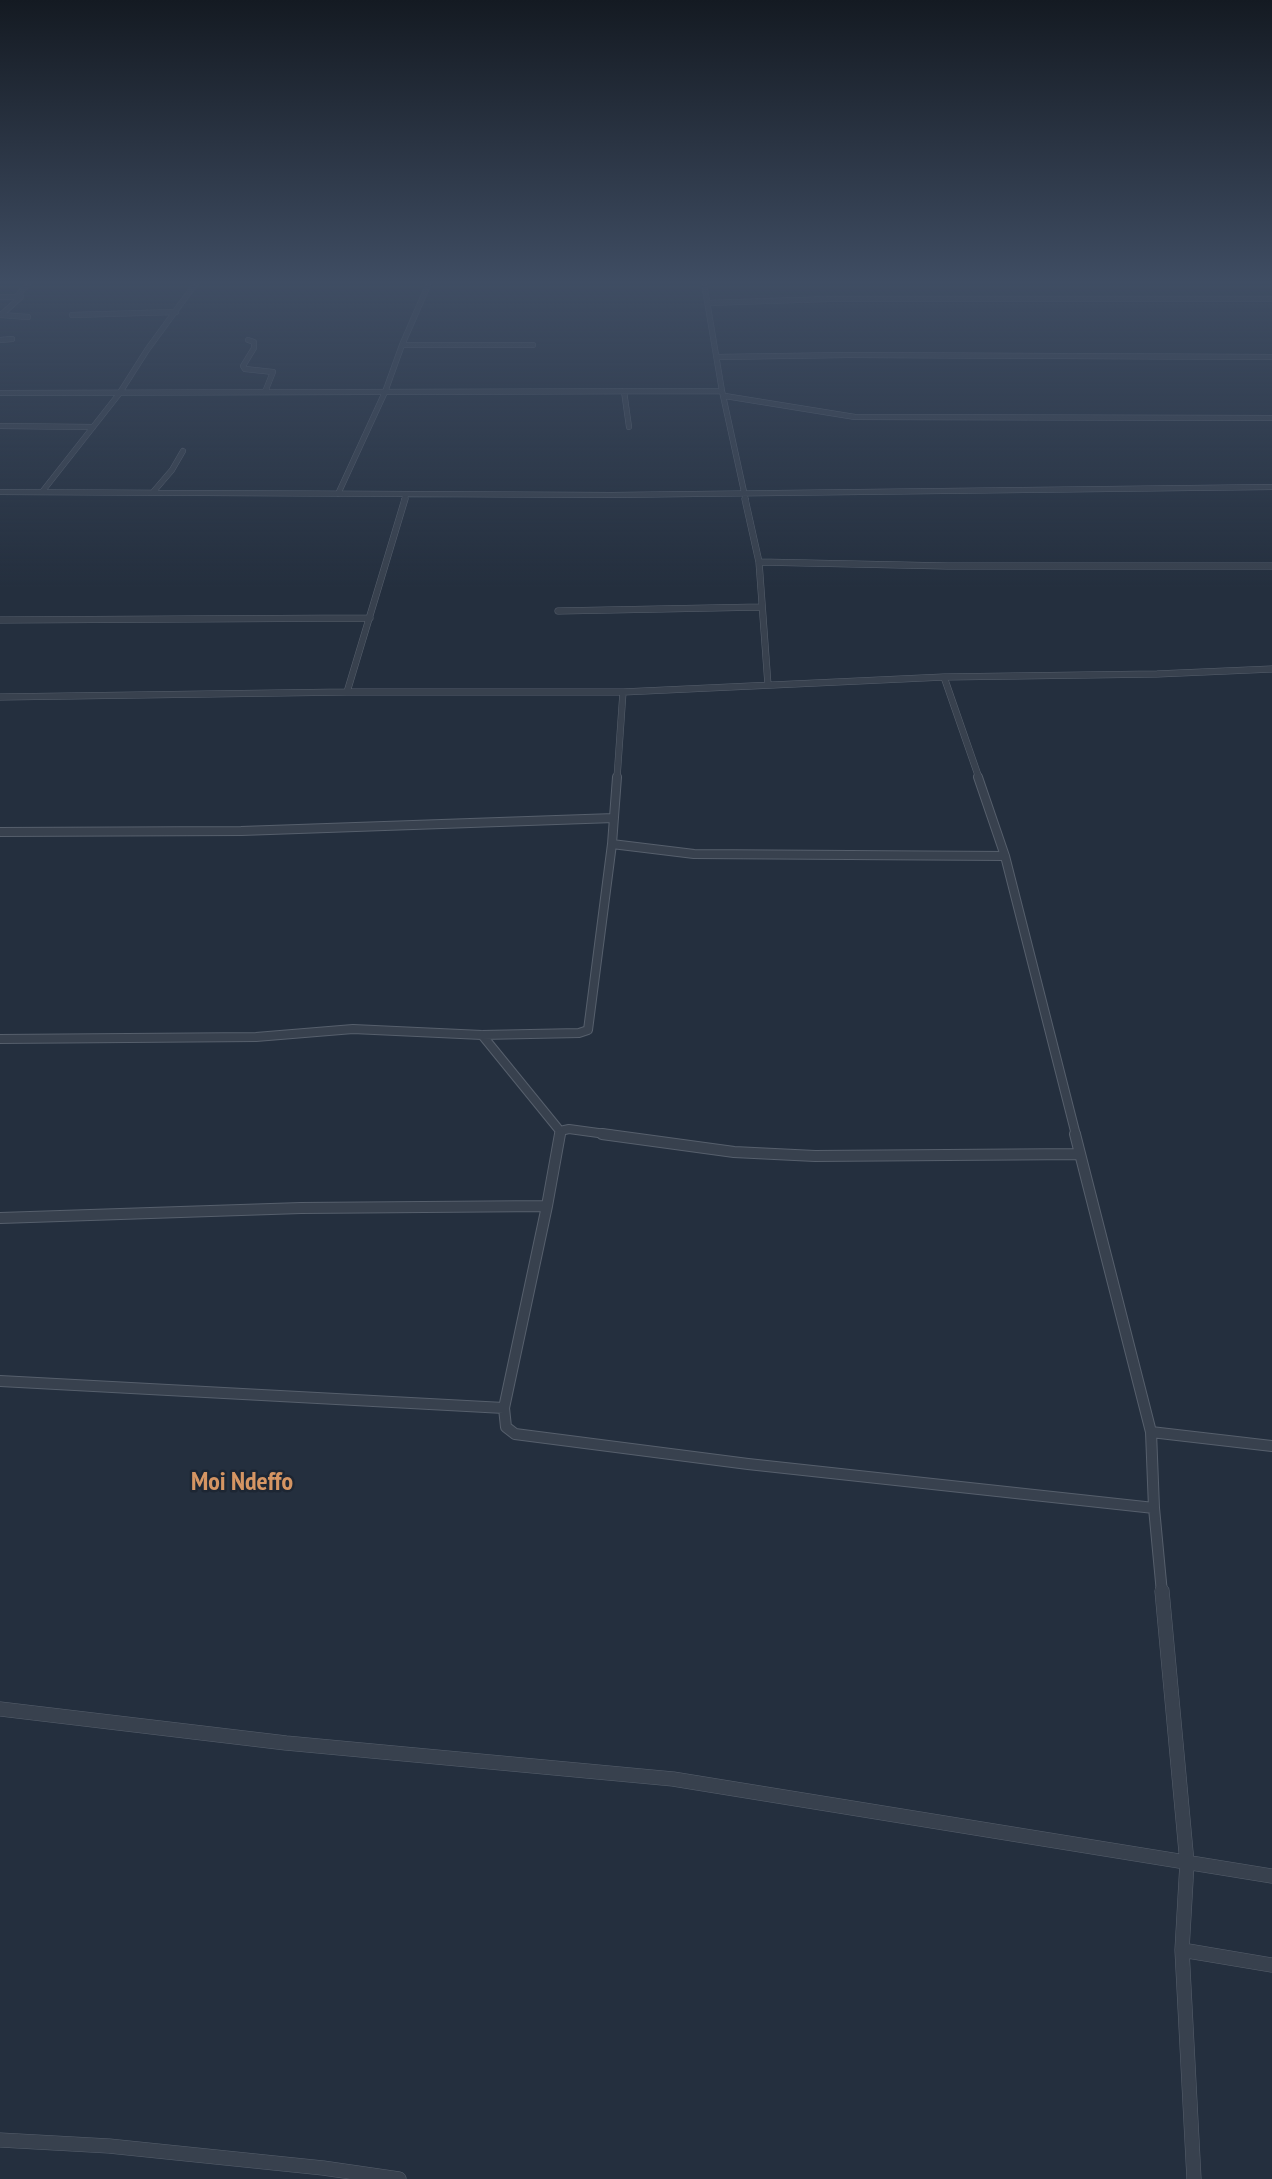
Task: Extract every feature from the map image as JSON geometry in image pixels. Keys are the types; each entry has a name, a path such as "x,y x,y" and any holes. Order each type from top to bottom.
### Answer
{"street":[{"path":"42,492 125,385"},
{"path":"265,392 268,385"},
{"path":"338,494 388,385"},
{"path":"721,385 759,562 768,685"},
{"path":"0,393 624,392 723,394 855,417 1272,418"},
{"path":"624,392 629,427"},
{"path":"0,426 93,427"},
{"path":"154,491 172,470 183,451"},
{"path":"0,492 612,495 1272,487"},
{"path":"347,692 406,494"},
{"path":"759,562 947,566 1272,566"},
{"path":"558,611 762,607"},
{"path":"0,620 370,618"},
{"path":"0,697 347,692 623,692 944,677 1157,674 1272,669"},
{"path":"944,677 1005,856 1151,1432 1154,1508 1187,1863 1182,1950 1194,2179"},
{"path":"0,1039 256,1037 353,1029 482,1035 579,1033 588,1030 612,844 623,692"},
{"path":"0,832 241,831 614,818"},
{"path":"612,844 694,854 1005,856"},
{"path":"482,1035 560,1131 547,1206 504,1408 506,1427 515,1434 748,1464 1154,1508"},
{"path":"560,1131 569,1129 734,1152 815,1155 1080,1154"},
{"path":"0,1218 301,1208 547,1206"},
{"path":"0,1381 504,1408"},
{"path":"1151,1432 1272,1446"},
{"path":"0,1709 286,1743 673,1779 1272,1876"},
{"path":"1182,1950 1272,1965"},
{"path":"0,2140 109,2146 323,2168 399,2179"}],"district":[{"name":"Moi Ndeffo","path":"242,1483"}]}
